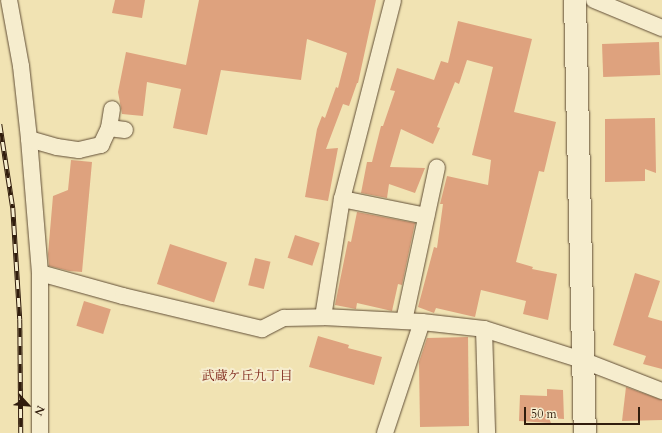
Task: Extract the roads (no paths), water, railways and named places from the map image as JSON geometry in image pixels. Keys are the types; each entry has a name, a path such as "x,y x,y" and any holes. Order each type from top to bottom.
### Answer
{"street":[{"path":"9,0 20,66 29,140 40,272 40,433"},
{"path":"322,317 342,199 392,0"},
{"path":"575,0 582,360 585,433"},
{"path":"594,0 662,28"},
{"path":"29,140 79,150 101,145 109,128 112,109"},
{"path":"109,128 125,130"},
{"path":"404,322 437,168"},
{"path":"342,199 426,216"},
{"path":"40,272 123,296 262,329 284,318 322,317 422,322 484,329 582,360 662,390"},
{"path":"386,433 422,322"},
{"path":"484,329 486,433"}],"railway":[{"path":"0,124 13,208 20,319 21,433"}],"district":[{"name":"武蔵ケ丘九丁目","path":"247,376"}]}
